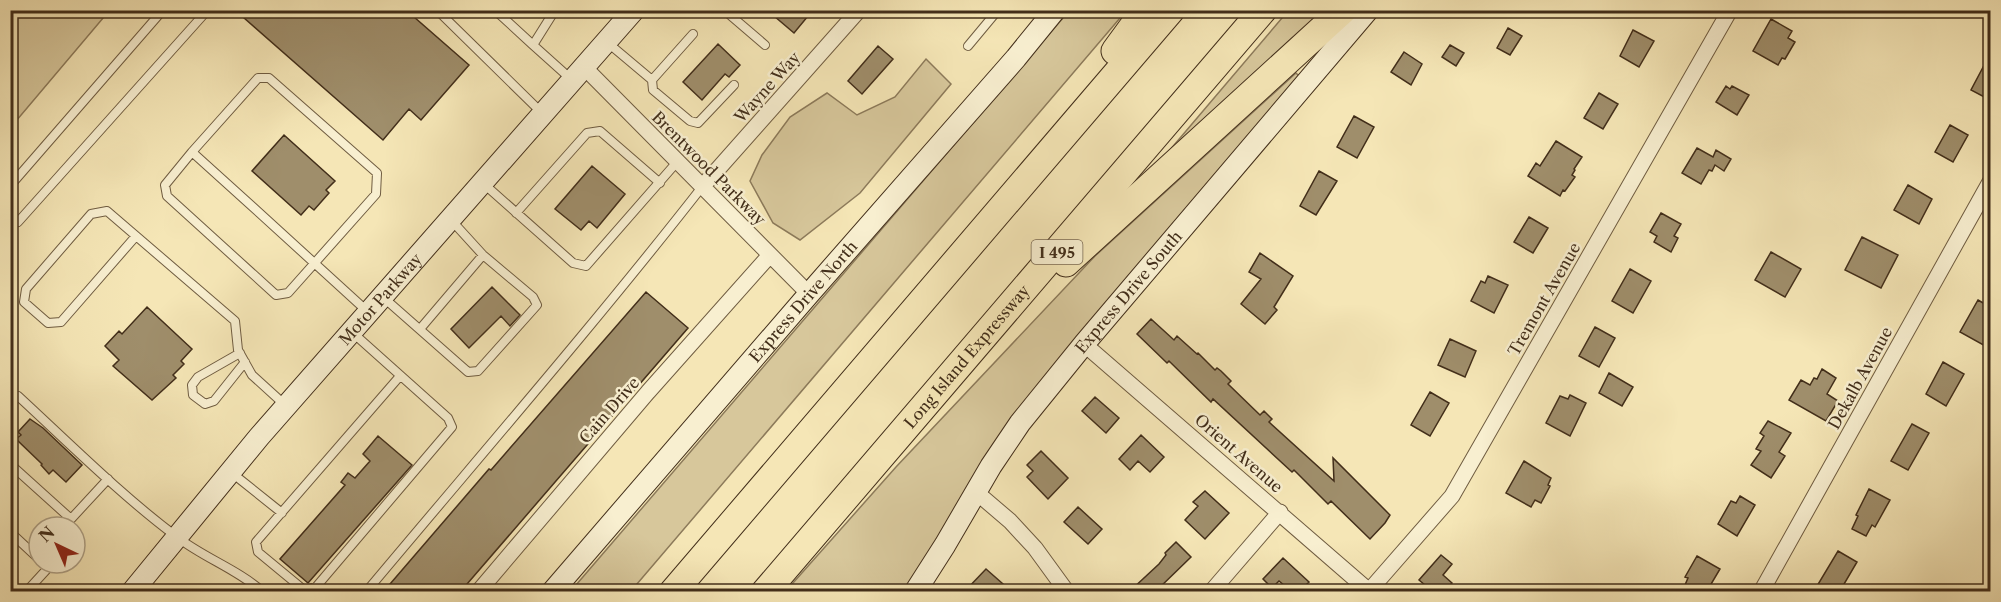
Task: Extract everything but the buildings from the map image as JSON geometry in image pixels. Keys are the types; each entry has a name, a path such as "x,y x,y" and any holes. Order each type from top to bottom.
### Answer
{"highway":[{"path":"893,337 1145,10"},
{"path":"673,591 1171,10"},
{"name":"Long Island Expressway","path":"765,591 1263,10"},
{"path":"850,493 1047,282 1343,10"}],"main road":[{"name":"Motor Parkway","path":"132,591 286,406 634,10"},
{"name":"Express Drive North","path":"552,591 1055,10"},
{"name":"Express Drive South","path":"915,591 1020,423 1084,344 1368,10"}],"street":[{"name":"Wayne Way","path":"702,187 859,10"},
{"name":"Tremont Avenue","path":"1369,591 1452,496 1730,10"},
{"name":"Brentwood Parkway","path":"579,74 677,162 809,294"},
{"name":"Dekalb Avenue","path":"1761,591 1990,182"},
{"name":"Cain Drive","path":"478,591 648,392 770,255"},
{"name":"Orient Avenue","path":"1084,344 1369,591"},
{"path":"976,492 1010,521 1035,548 1067,591"},
{"path":"1211,591 1280,512"}],"lane":[{"path":"10,186 163,10"},
{"path":"10,216 18,222 205,13 202,10"},
{"path":"437,10 543,114"},
{"path":"495,10 533,45 579,74"},
{"path":"533,45 555,10"},
{"path":"730,10 730,15 765,45"},
{"path":"969,46 998,10"},
{"path":"652,80 693,34"},
{"path":"607,42 652,80 653,90 690,121 698,123 734,86"},
{"path":"258,78 269,78 377,173 376,194 288,293 276,295 167,196 165,185 192,152 258,78"},
{"path":"516,213 587,133 600,131 660,183"},
{"path":"192,152 369,313"},
{"path":"483,183 573,263 585,266 677,162"},
{"path":"366,591 623,287 702,187"},
{"path":"136,236 61,322 48,323 24,302 26,289 91,214 107,211 235,321 240,353 252,375 286,406"},
{"path":"383,296 468,372 477,371 537,305 533,297 483,255 451,220"},
{"path":"420,329 483,255"},
{"path":"351,332 448,418 452,427 316,587 304,590 258,552 256,542 400,376"},
{"path":"240,353 198,377 192,385 193,395 205,404 214,401 245,362"},
{"path":"10,404 18,396 108,479 177,538 263,591"},
{"path":"10,464 71,519 108,479"},
{"path":"231,472 282,513"},
{"path":"10,532 27,548"},
{"path":"26,591 41,575"}],"shaded area":[{"path":"10,11 109,11 11,127"},
{"path":"1069,11 1126,11 631,591 570,592"},
{"path":"1288,11 1331,11 1169,151"},
{"path":"926,59 951,84 860,193 800,240 773,223 750,181 762,155 790,117 827,93 857,115 895,97"},
{"path":"1296,73 1302,79 1023,407 905,591 785,592 896,467 1095,256"}]}
